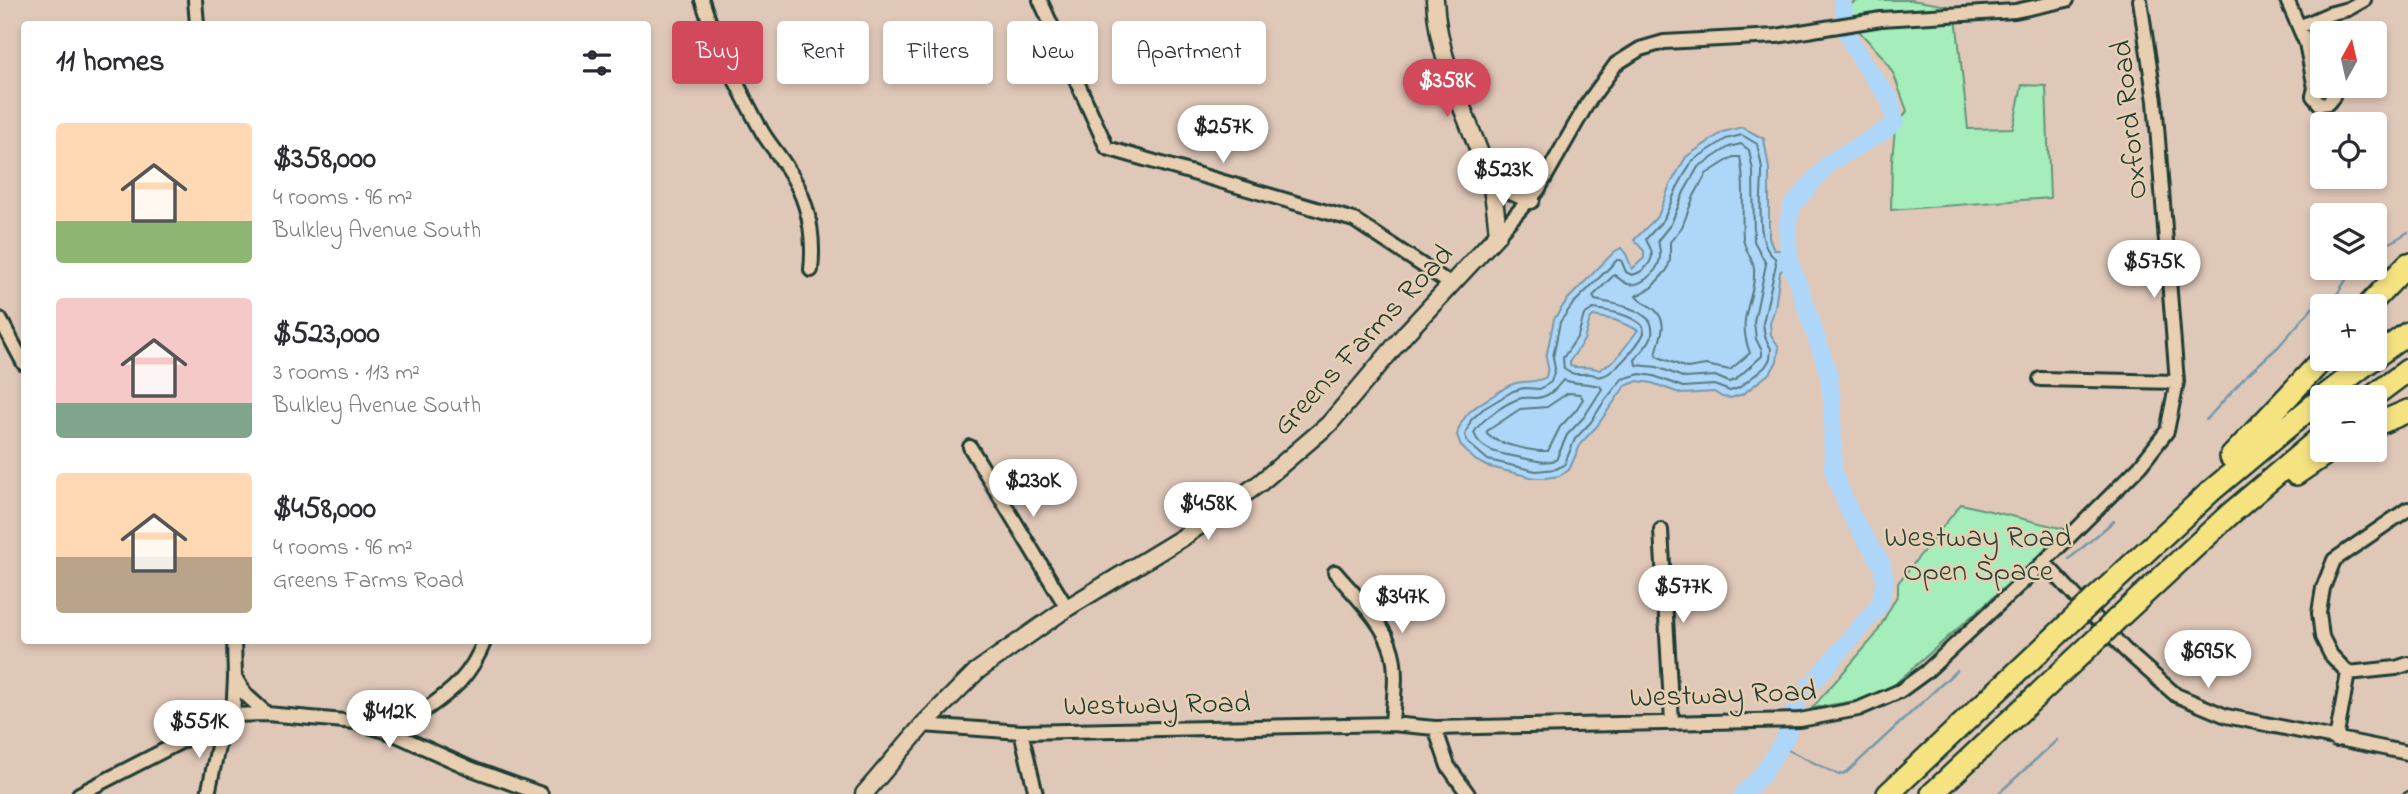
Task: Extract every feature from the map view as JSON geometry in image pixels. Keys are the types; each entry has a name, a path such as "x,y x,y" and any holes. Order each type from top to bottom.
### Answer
{"highway":[{"path":"2379,294 2408,264"},
{"path":"2387,348 2408,333"},
{"path":"2387,386 2408,370"},
{"path":"2130,565 2312,371"},
{"path":"2339,385 2357,371"},
{"path":"1888,794 2130,565 2229,475 2310,408"},
{"path":"2387,420 2408,411"},
{"path":"1932,794 2203,539 2310,446"},
{"path":"2203,539 2314,462"}],"street":[{"path":"195,0 197,21"},
{"path":"702,0 761,131 803,194 813,248 811,270"},
{"path":"1040,0 1107,148 1354,220 1452,285"},
{"path":"1435,0 1447,64 1490,183 1498,234"},
{"name":"Greens Farms Road","path":"864,794 923,725 977,671 1067,608 1182,538 1260,483 1329,424 1399,341 1531,200 1587,104 1616,64 1640,49 1664,42 1776,36 1881,19 2006,12 2067,0"},
{"name":"Oxford Road","path":"2044,562 2140,467 2167,431 2177,382 2155,101 2140,0"},
{"path":"2287,0 2310,54"},
{"path":"2299,27 2346,5 2364,0"},
{"path":"1490,183 1531,200"},
{"path":"0,319 21,358"},
{"path":"2040,379 2177,382"},
{"path":"970,447 1067,608"},
{"path":"2348,673 2331,655 2322,637 2319,614 2323,587 2334,560 2408,509"},
{"path":"1661,530 1672,722"},
{"path":"2044,562 2125,650 2176,695 2226,716 2408,753"},
{"name":"Westway Road","path":"923,725 1021,732 1392,724 1435,728 1800,720 1857,709 1900,691 1926,672 2044,562"},
{"path":"1335,572 1379,627 1392,652 1392,724"},
{"path":"233,715 234,644"},
{"path":"394,734 450,693 465,678 483,644"},
{"path":"2348,673 2396,668 2408,664"},
{"path":"2336,740 2348,673"},
{"path":"235,678 246,695 268,714"},
{"path":"79,794 233,715 268,714 355,723 394,734 472,769 541,794"},
{"path":"208,794 218,747 212,726"},
{"path":"1435,728 1448,766 1468,794"},
{"path":"1021,732 1036,794"}],"green space":[{"path":"1859,0 1911,0 1955,7 1968,129 2013,128 2022,85 2046,86 2050,198 1891,210 1895,129 1907,111 1894,75 1883,57 1857,29 1849,5"},
{"name":"Westway Road Open Space","path":"1961,504 2069,530 1887,691 1861,700 1812,708 1875,636 1898,594 1898,583"}],"water":[{"path":"1742,127 1764,139 1769,169 1769,238 1774,250 1781,250 1784,268 1780,272 1770,323 1771,335 1779,347 1777,361 1771,372 1743,394 1731,398 1714,392 1682,394 1638,381 1625,386 1597,426 1581,443 1569,470 1559,476 1535,478 1486,466 1475,460 1461,446 1457,435 1462,421 1476,407 1508,386 1546,377 1546,358 1554,319 1568,299 1621,248 1632,269 1644,258 1644,251 1634,240 1658,216 1670,185 1686,157 1723,132","holes":["1593,316 1615,320 1638,330 1616,359 1599,370 1570,366 1570,361 1584,340 1590,319"]}],"waterway":[{"path":"1743,794 1762,775 1786,737 1797,701 1880,604 1885,581 1882,565 1851,515 1833,471 1832,400 1828,372 1790,265 1787,228 1792,206 1829,163 1886,130 1895,121 1890,100 1863,63 1848,36 1842,0"},
{"path":"2387,245 2408,232"},
{"path":"2206,420 2316,304 2338,293 2346,280"},
{"path":"2069,559 2114,521"},
{"path":"1780,746 1839,775 1847,772 1957,670"},
{"path":"1998,794 2057,740"}],"railway":[{"path":"2403,794 2408,791"}]}
